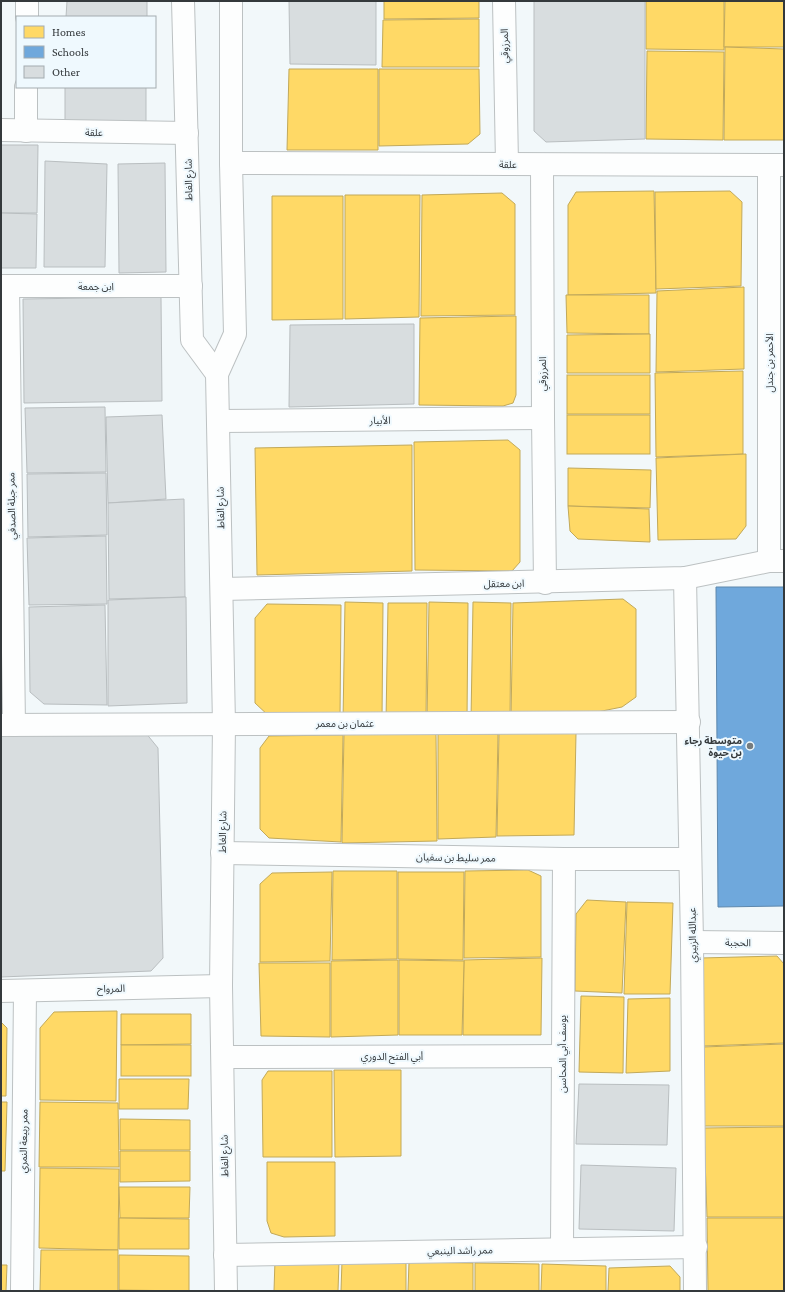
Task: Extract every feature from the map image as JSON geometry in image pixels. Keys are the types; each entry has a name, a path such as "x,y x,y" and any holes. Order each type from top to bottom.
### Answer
{"street":[{"path":"27,1 27,16"},
{"name":"شارع الغاط","path":"183,1 192,340 217,374"},
{"name":"شارع الغاط","path":"226,1291 221,986 224,724 217,374 235,334 231,1"},
{"name":"المرزوقي","path":"504,1 507,164"},
{"path":"26,88 26,130"},
{"name":"علقة","path":"1,130 187,133"},
{"name":"علقة","path":"232,163 776,165"},
{"name":"المرزوقي","path":"542,164 542,418 545,583"},
{"name":"الأحمر بن جندل","path":"776,165 777,561"},
{"name":"ابن جمعة","path":"4,286 191,286"},
{"name":"ممر جبلة الصدفي","path":"4,286 7,725"},
{"name":"الأبيار","path":"218,421 542,418"},
{"name":"ابن معتقل","path":"222,588 545,583 685,578 777,561"},
{"name":"عبدالله الزبيري","path":"685,578 689,722 696,1247 695,1291"},
{"name":"عثمان بن معمر","path":"7,725 689,722"},
{"name":"ممر سليط بن سفيان","path":"222,853 564,859 690,859"},
{"name":"يوسف أبي المحاسن","path":"562,1248 564,859"},
{"name":"الحجبة","path":"692,942 784,943"},
{"name":"المرواح","path":"1,991 221,986"},
{"name":"ممر ربيعة النمري","path":"22,1291 25,991"},
{"name":"أبي الفتح الدوري","path":"222,1057 562,1056"},
{"name":"ممر راشد الينبعي","path":"225,1255 562,1248 696,1247"}],"building: Homes":[{"path":"384,1 479,1 479,18 384,19"},
{"path":"646,1 724,1 724,50 646,49"},
{"path":"725,1 784,1 784,47 724,47"},
{"path":"479,19 479,67 382,67 383,20"},
{"path":"725,47 784,49 784,140 724,140"},
{"path":"647,51 724,52 723,140 646,139"},
{"path":"289,69 378,69 378,150 287,150"},
{"path":"379,69 479,69 480,134 468,144 379,146"},
{"path":"654,191 656,293 568,295 568,205 576,192"},
{"path":"730,191 742,202 741,286 656,289 655,192"},
{"path":"502,193 515,204 515,315 421,316 422,195"},
{"path":"345,195 420,195 419,317 345,319"},
{"path":"272,196 343,196 343,319 272,320"},
{"path":"744,287 744,369 656,372 657,291"},
{"path":"566,295 649,295 649,334 567,333"},
{"path":"516,316 516,395 513,403 503,406 419,405 420,318"},
{"path":"650,334 650,373 567,373 567,335"},
{"path":"743,371 743,454 656,457 655,373"},
{"path":"567,375 650,375 650,414 567,414"},
{"path":"567,415 650,415 650,454 567,454"},
{"path":"508,440 520,450 520,562 512,571 415,570 414,442"},
{"path":"412,445 412,571 257,575 255,448"},
{"path":"746,454 746,526 736,539 658,540 656,458"},
{"path":"568,468 651,470 650,508 568,506"},
{"path":"568,506 649,509 650,542 578,539 570,531"},
{"path":"623,599 636,609 636,697 622,707 582,715 511,718 513,603"},
{"path":"345,602 383,603 382,720 343,721"},
{"path":"429,602 468,603 467,720 427,720"},
{"path":"473,602 511,603 510,720 471,720"},
{"path":"388,603 427,603 426,720 386,721"},
{"path":"267,604 341,605 340,718 270,717 255,703 255,618"},
{"path":"438,733 498,734 496,837 438,839"},
{"path":"499,733 576,733 574,835 497,836"},
{"path":"344,734 436,734 437,841 342,843"},
{"path":"343,735 341,842 269,838 260,829 260,748 269,736"},
{"path":"528,870 541,876 541,957 464,958 465,871"},
{"path":"333,871 397,871 397,959 332,960"},
{"path":"332,872 330,961 260,962 260,884 272,873"},
{"path":"398,872 464,872 463,960 398,959"},
{"path":"587,900 626,902 622,993 575,991 576,914"},
{"path":"627,902 673,903 670,994 624,994"},
{"path":"777,956 784,964 784,1043 703,1046 701,958"},
{"path":"542,958 541,1035 463,1035 464,960"},
{"path":"398,960 398,1035 331,1037 331,961"},
{"path":"399,960 464,961 462,1035 399,1035"},
{"path":"259,963 330,963 330,1037 261,1036"},
{"path":"581,996 624,997 623,1073 579,1072"},
{"path":"670,998 670,1071 626,1073 628,999"},
{"path":"117,1011 116,1101 40,1100 40,1028 54,1012"},
{"path":"121,1014 191,1014 191,1044 121,1045"},
{"path":"1,1022 7,1028 6,1096 1,1096"},
{"path":"784,1044 784,1126 704,1126 703,1047"},
{"path":"121,1045 191,1045 191,1076 121,1076"},
{"path":"334,1070 401,1070 401,1156 335,1157"},
{"path":"268,1071 332,1071 332,1157 263,1157 262,1080"},
{"path":"119,1079 189,1079 188,1109 119,1109"},
{"path":"1,1102 7,1102 5,1171 1,1171"},
{"path":"40,1102 118,1103 119,1167 39,1167"},
{"path":"120,1119 190,1120 190,1150 120,1150"},
{"path":"784,1127 784,1217 707,1217 704,1128"},
{"path":"120,1151 190,1151 190,1181 120,1182"},
{"path":"267,1162 335,1162 335,1236 284,1237 271,1233 267,1221"},
{"path":"40,1168 119,1169 118,1250 39,1248"},
{"path":"119,1187 190,1187 189,1218 120,1218"},
{"path":"119,1218 189,1219 189,1249 119,1249"},
{"path":"707,1218 784,1218 784,1291 708,1291"},
{"path":"41,1250 118,1250 118,1291 40,1291"},
{"path":"119,1255 189,1256 189,1291 119,1290"},
{"path":"275,1260 339,1262 338,1291 274,1291"},
{"path":"342,1261 406,1263 406,1291 341,1291"},
{"path":"409,1262 473,1263 473,1291 408,1291"},
{"path":"475,1263 539,1264 539,1291 475,1291"},
{"path":"542,1264 606,1266 606,1291 541,1291"},
{"path":"1,1265 7,1265 6,1291 1,1291"},
{"path":"670,1266 680,1277 680,1291 608,1291 609,1268"}],"building: Schools":[{"name":"متوسطة رجاء بن حيوة","path":"716,587 784,587 784,906 718,907"}],"building: Other":[{"path":"67,1 147,1 147,16 66,16"},
{"path":"289,1 376,1 376,65 290,64"},
{"path":"534,1 645,1 645,139 546,142 534,131"},
{"path":"65,88 146,88 146,125 65,123"},
{"path":"1,145 38,145 37,213 1,213"},
{"path":"45,161 107,164 105,267 44,267"},
{"path":"165,163 166,272 119,273 118,164"},
{"path":"1,213 37,214 36,268 1,268"},
{"path":"161,297 162,401 24,403 23,299"},
{"path":"414,324 414,404 289,407 290,325"},
{"path":"105,407 106,472 27,473 25,408"},
{"path":"162,415 166,499 108,503 106,417"},
{"path":"106,473 107,535 28,537 27,474"},
{"path":"184,499 185,597 109,599 108,503"},
{"path":"106,536 107,604 29,605 27,538"},
{"path":"186,597 187,703 108,706 108,600"},
{"path":"105,605 107,705 44,704 30,692 29,607"},
{"path":"145,732 158,748 163,958 151,971 1,977 1,733"},
{"path":"579,1084 669,1085 667,1145 576,1144"},
{"path":"581,1165 676,1168 674,1231 579,1229"}],"place":[{"name":"متوسطة رجاء بن حيوة","path":"750,746"}]}
